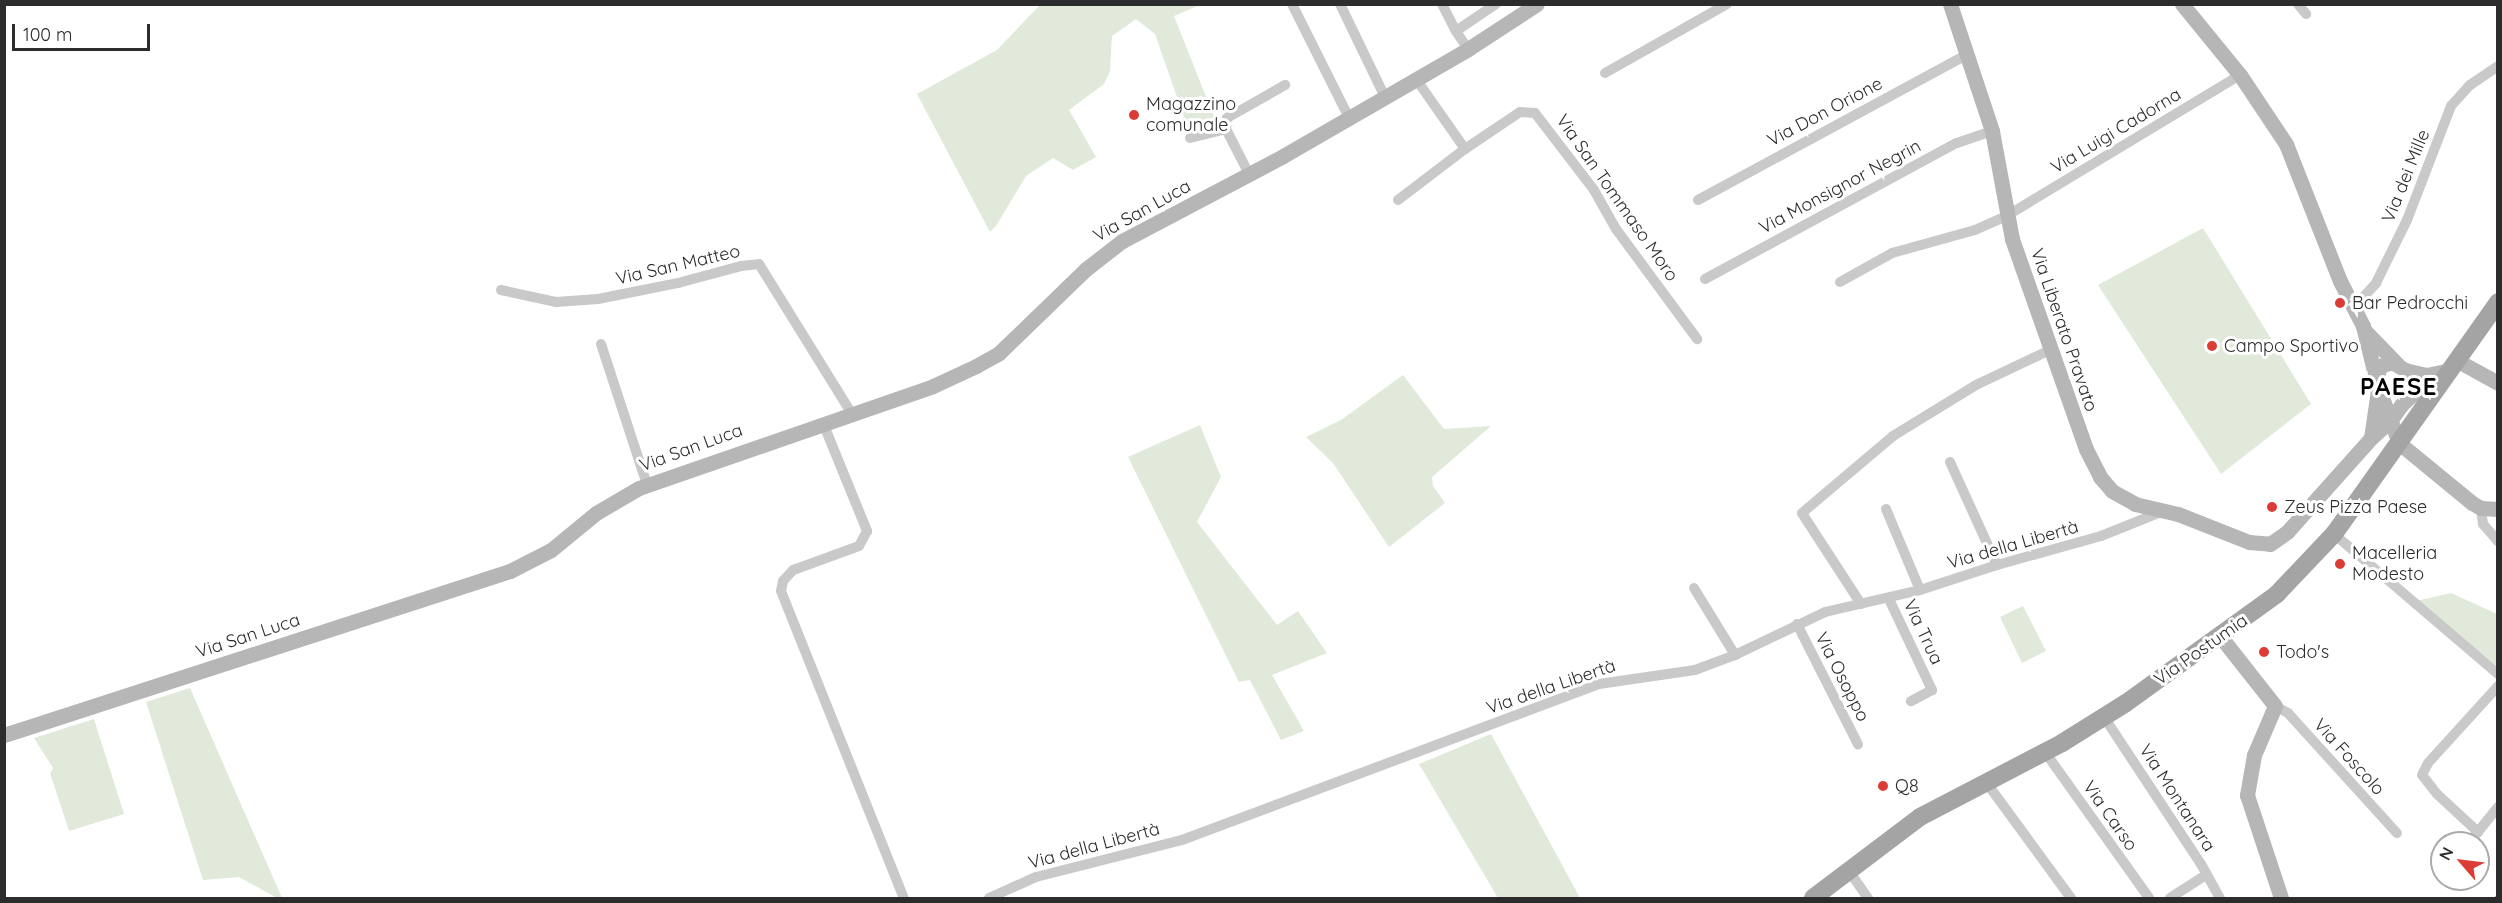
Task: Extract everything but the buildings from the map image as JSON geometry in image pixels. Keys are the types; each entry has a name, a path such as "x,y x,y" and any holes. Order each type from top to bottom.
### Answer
{"main road":[{"name":"Via Postumia","path":"1813,898 1920,817 2045,752 2104,717 2277,594 2334,534 2498,302"}],"street":[{"path":"1292,4 1349,118"},
{"path":"1340,4 1385,97"},
{"path":"1442,4 1468,49"},
{"path":"1456,31 1496,4"},
{"name":"Via San Luca","path":"4,735 510,571 551,550 596,513 647,485 933,386 999,353 1103,254 1169,214 1249,174 1416,80 1537,4"},
{"path":"1605,73 1727,4"},
{"name":"Via Liberato Pravato","path":"1950,4 1992,131 2012,239 2086,449 2100,477 2112,491 2135,504 2161,512 2178,514 2256,544 2270,544 2278,540 2371,438"},
{"path":"2182,4 2240,75 2286,144 2340,281 2365,332 2377,383 2393,412 2399,443 2481,508 2498,509"},
{"path":"2298,4 2306,14"},
{"name":"Via Don Orione","path":"1698,200 1968,54"},
{"name":"Via dei Mille","path":"2354,307 2376,283 2407,220 2451,106 2470,85 2498,66"},
{"name":"Via Luigi Cadorna","path":"1840,282 1892,253 1976,230 2008,214 2240,75"},
{"path":"1416,80 1465,148"},
{"path":"1249,174 1226,129 1227,118 1285,85"},
{"name":"Via San Tommaso Moro","path":"1398,200 1465,148 1520,112 1535,113 1594,190 1616,229 1697,339"},
{"path":"1190,138 1226,129"},
{"name":"Via Monsignor Negrin","path":"1706,279 1957,142 1992,131"},
{"name":"Via San Matteo","path":"501,290 556,302 598,300 678,283 741,266 759,264 852,414"},
{"path":"2365,332 2406,372 2414,393 2393,412 2371,438"},
{"path":"601,344 647,485"},
{"path":"1862,604 1802,513 1893,436 1976,384 2050,350"},
{"path":"2371,438 2378,370 2383,363 2388,362 2406,372 2426,375 2454,366 2498,383"},
{"path":"2393,412 2420,414 2406,372"},
{"path":"824,423 867,531 859,546 793,570 783,581 781,591 904,898"},
{"path":"1950,462 1996,565"},
{"path":"2481,508 2482,524 2498,542"},
{"path":"1886,509 1920,590"},
{"name":"Via della Libertà","path":"989,898 1036,877 1182,840 1599,684 1695,670 1735,655 1825,612 1920,590 1996,565 2101,536 2161,512"},
{"path":"2334,534 2498,674"},
{"path":"1694,588 1735,655"},
{"name":"Via Trua","path":"1889,598 1932,690 1911,701"},
{"name":"Via Osoppo","path":"1797,624 1858,744"},
{"path":"2220,636 2275,706 2254,755 2247,795 2281,898"},
{"path":"2477,831 2437,794 2422,775 2428,763 2498,686"},
{"name":"Via Foscolo","path":"2275,706 2288,713 2397,833"},
{"name":"Via Montanara","path":"2104,717 2220,898"},
{"name":"Via Carso","path":"2045,752 2149,898"},
{"path":"1986,782 2071,898"},
{"path":"2479,831 2498,807"},
{"path":"1849,871 1868,898"},
{"path":"2170,898 2206,875"}],"green space":[{"path":"1040,5 1200,5 1174,16 1214,117 1190,134 1155,34 1136,19 1112,36 1110,71 1104,84 1069,110 1096,157 1073,170 1053,158 1026,176 996,226 990,232 917,94 997,50"},
{"path":"2203,228 2311,404 2221,474 2098,285"},
{"path":"1403,375 1444,429 1491,426 1432,477 1433,486 1445,503 1389,547 1333,463 1306,437 1341,420"},
{"path":"1200,425 1221,477 1197,522 1277,625 1298,611 1327,653 1272,675 1304,731 1281,740 1250,680 1239,682 1128,457"},
{"path":"2451,593 2497,614 2497,666 2416,601"},
{"path":"2023,606 2046,651 2022,663 2000,617"},
{"path":"190,688 282,898 277,898 239,877 203,880 146,702"},
{"path":"94,719 124,814 69,831 50,773 53,768 34,738"},
{"path":"1491,734 1580,898 1498,898 1419,764"}],"place":[{"name":"Magazzino comunale","path":"1134,115"},
{"name":"Bar Pedrocchi","path":"2340,303"},
{"name":"Campo Sportivo","path":"2212,346"},
{"name":"Zeus Pizza Paese","path":"2272,507"},
{"name":"Macelleria Modesto","path":"2340,564"},
{"name":"Todo's","path":"2264,652"},
{"name":"Q8","path":"1883,786"}],"district":[{"name":"PAESE","path":"2399,387"}]}
